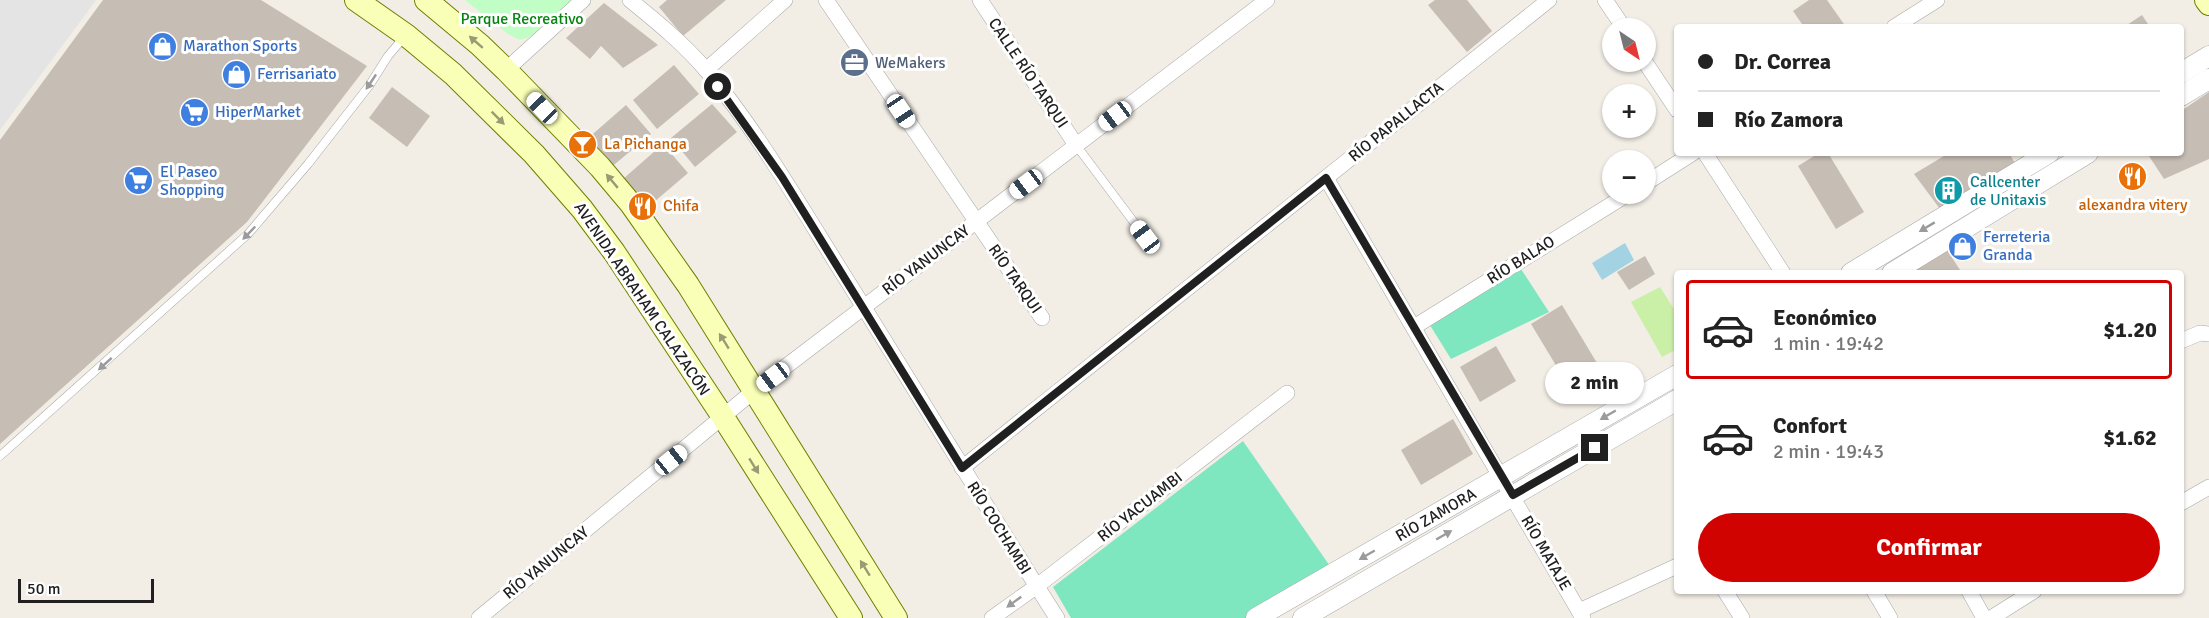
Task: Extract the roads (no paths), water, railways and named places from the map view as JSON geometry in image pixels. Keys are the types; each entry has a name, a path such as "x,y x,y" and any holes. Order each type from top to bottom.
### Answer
{"main road":[{"name":"AVENIDA ABRAHAM CALAZACÓN","path":"356,0 406,35 485,105 534,154 575,200 614,252 723,417 851,618"},
{"path":"426,0 506,70 600,167 631,204 688,285 896,618"}],"street":[{"path":"506,70 583,0"},
{"name":"RÍO COCHAMBI","path":"630,0 663,26 706,70 744,120 864,307 1057,618"},
{"path":"706,70 785,0"},
{"name":"RÍO TARQUI","path":"826,0 1042,318"},
{"name":"CALLE RÍO TARQUI","path":"980,0 1076,146"},
{"name":"RÍO YANUNCAY","path":"479,618 755,390 1267,0"},
{"name":"RÍO PAPALLACTA","path":"962,468 1549,0"},
{"path":"1605,0 1617,18"},
{"path":"1899,24 1937,0"},
{"path":"2184,71 2209,56"},
{"path":"1652,72 1674,106"},
{"path":"2184,94 2209,79"},
{"path":"1656,177 1689,156"},
{"path":"1707,156 1781,270"},
{"path":"1856,270 2044,156"},
{"path":"1897,270 2083,156"},
{"name":"RÍO MATAJE","path":"1326,178 1581,614"},
{"name":"RÍO BALAO","path":"1414,327 1612,204"},
{"path":"2184,340 2200,333 2209,334"},
{"name":"RÍO ZAMORA","path":"1256,618 1674,377"},
{"name":"RÍO YACUAMBI","path":"992,618 1037,586 1287,393"},
{"name":"RÍO ZAMORA","path":"1303,618 1674,402"},
{"path":"2184,501 2209,487"},
{"path":"1581,614 1674,568"},
{"path":"1727,594 1742,618"},
{"path":"1876,594 1890,618"},
{"path":"1971,594 1984,618"},
{"path":"1991,618 2029,594"}],"lane":[{"path":"0,456 248,234 308,164 406,35"},
{"path":"1076,146 1145,237"}],"water":[{"path":"1625,243 1634,260 1602,280 1592,263"}],"place":[{"name":"Marathon Sports","path":"162,46"},
{"name":"WeMakers","path":"854,63"},
{"name":"Ferrisariato","path":"236,74"},
{"name":"HiperMarket","path":"194,112"},
{"name":"La Pichanga","path":"583,144"},
{"name":"alexandra vitery","path":"2133,177"},
{"name":"El Paseo Shopping","path":"139,181"},
{"name":"Callcenter de Unitaxis","path":"1949,191"},
{"name":"Chifa","path":"642,206"},
{"name":"Ferreteria Granda","path":"1962,246"}],"park label":[{"name":"Parque Recreativo","path":"522,19"}]}
